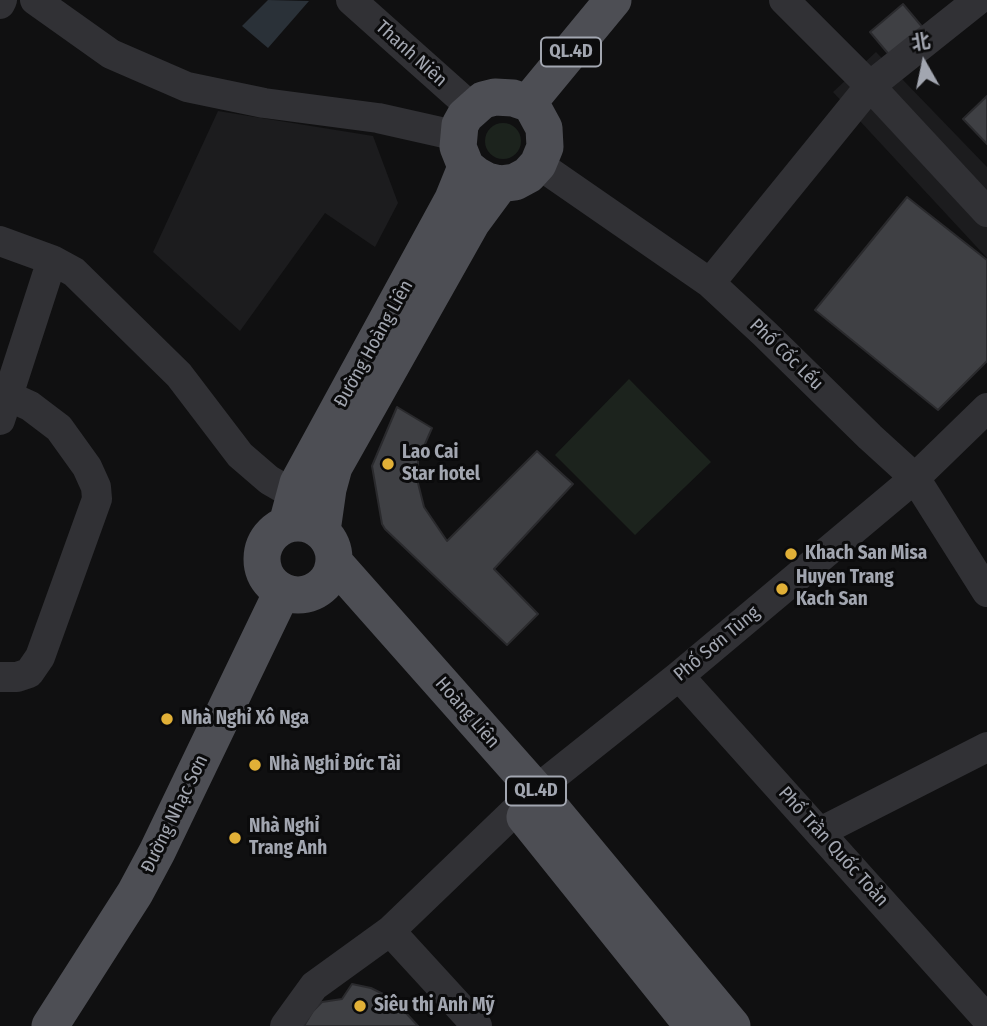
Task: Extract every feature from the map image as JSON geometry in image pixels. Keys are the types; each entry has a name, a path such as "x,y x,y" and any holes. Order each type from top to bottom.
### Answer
{"main road":[{"name":"QL.4D","path":"528,103 613,0"},
{"path":"495,97 513,98 528,103 544,128 545,147 538,164 521,178 500,184 476,176 465,137 483,100 495,97"},
{"name":"Đường Hoàng Liên","path":"313,538 298,483 453,199 465,137"},
{"name":"Đường Hoàng Liên","path":"313,538 334,467 472,222 500,184"},
{"path":"276,530 313,538 312,592 292,595 282,592 272,585 262,562 262,550 267,539 276,530"},
{"name":"Hoàng Liên","path":"313,538 527,799 732,1026"},
{"name":"Đường Nhạc Sơn","path":"50,1026 135,893 157,852 282,592"},
{"name":"Hoàng Liên","path":"527,799 693,1026"}],"street":[{"path":"35,0 111,54 187,87 264,103 378,118 465,137"},
{"name":"Thanh Niên","path":"351,0 465,137"},
{"path":"784,0 870,86 987,212"},
{"path":"710,283 870,86 978,0"},
{"name":"Phố Cốc Lếu","path":"538,164 710,283 915,478 985,582"},
{"path":"0,242 52,260 74,272 92,288 179,375 240,454 269,480 313,538"},
{"path":"0,677 17,677 29,673 40,657 97,499 96,487 87,467 60,428 30,406 4,408 52,260"},
{"name":"Phố Sơn Tùng","path":"285,1026 314,986 390,931 527,799 679,676 915,478 987,408"},
{"name":"Phố Trần Quốc Toản","path":"679,676 987,1019"},
{"path":"820,832 987,747"},
{"path":"390,931 477,1026"}],"shaded area":[{"path":"268,0 309,1 268,48 242,26"},
{"path":"876,52 987,167 987,258 833,92"},
{"path":"218,111 373,136 398,203 375,247 325,213 240,331 153,252"},
{"path":"503,123 516,128 521,141 516,154 503,159 490,154 485,141 490,128"},
{"path":"629,379 711,462 635,535 555,455"}],"building":[{"path":"903,4 924,29 891,57 870,32"},
{"path":"987,96 987,144 963,119"},
{"path":"907,197 987,260 987,361 938,410 815,310"},
{"path":"397,407 432,428 418,460 418,483 424,507 447,541 537,451 573,484 494,569 538,614 507,645 382,524 372,466"},
{"name":"Siêu thị Anh Mỹ","path":"352,984 383,994 387,1002 401,999 406,1013 418,1026 304,1026 322,1002 342,999"}],"place":[{"name":"Lao Cai Star hotel","path":"388,464"},
{"name":"Khach San Misa","path":"791,554"},
{"name":"Huyen Trang Kach San","path":"782,589"},
{"name":"Nhà Nghỉ Xô Nga","path":"167,719"},
{"name":"Nhà Nghỉ Đức Tài","path":"255,765"},
{"name":"Nhà Nghỉ Trang Anh","path":"235,838"},
{"name":"Siêu thị Anh Mỹ","path":"360,1006"}]}
